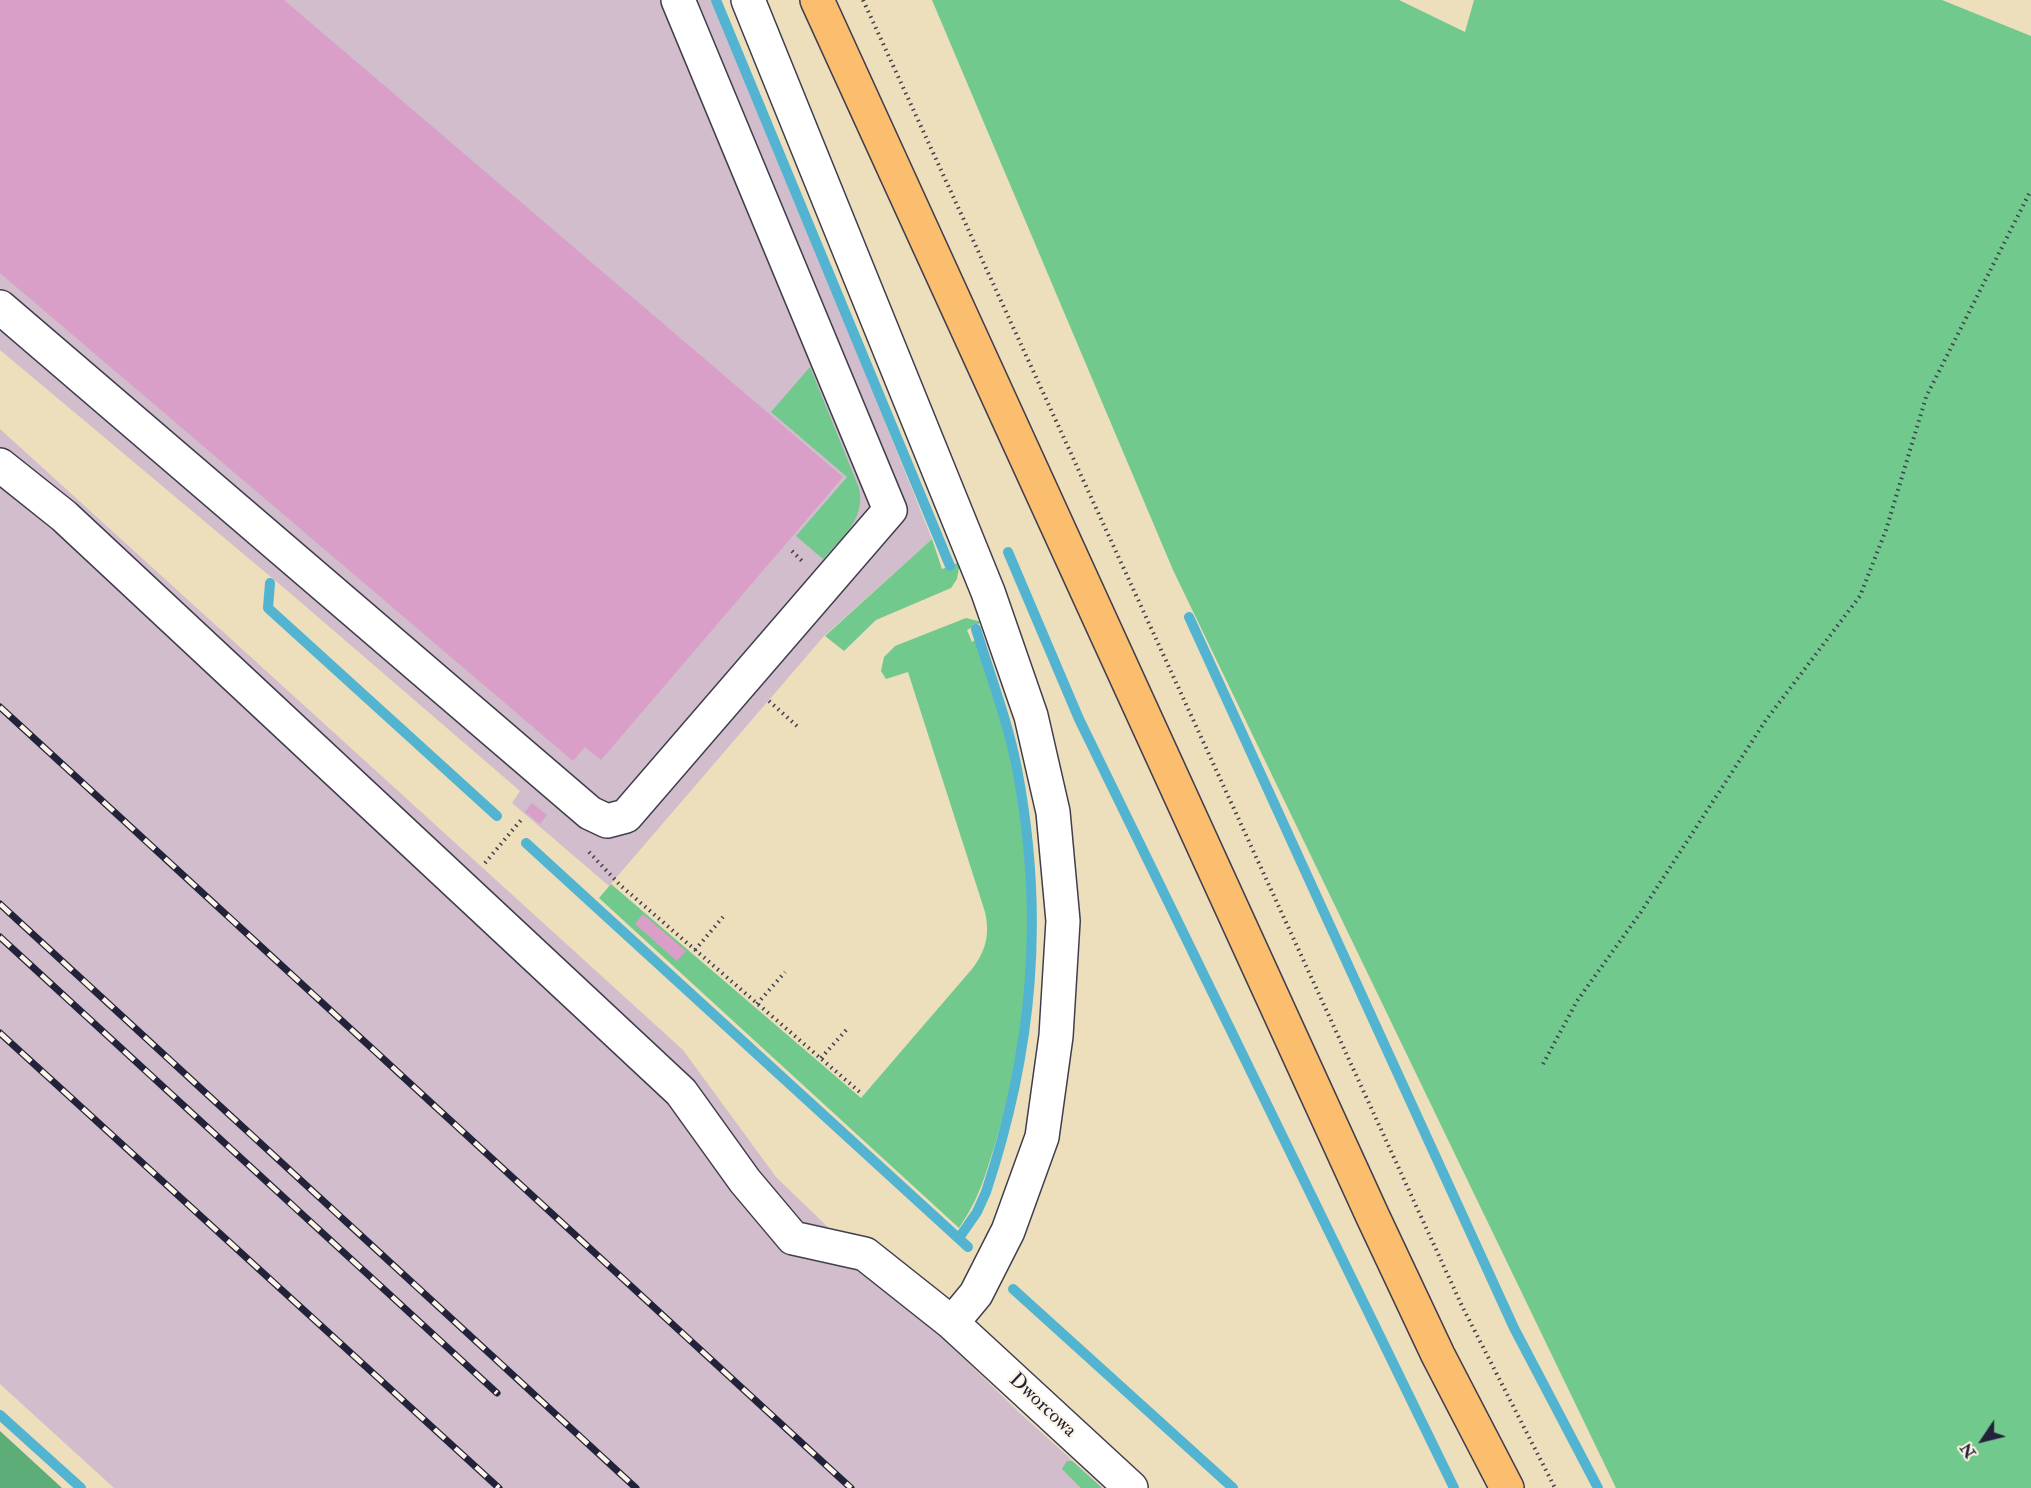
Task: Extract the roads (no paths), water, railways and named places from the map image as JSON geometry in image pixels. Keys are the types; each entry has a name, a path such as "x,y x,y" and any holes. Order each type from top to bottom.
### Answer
{"main road":[{"path":"818,0 1368,1206 1438,1355 1507,1488"}],"lane":[{"path":"0,307 590,813 607,821 626,816 890,510 678,0"},
{"path":"748,0 988,592 1031,716 1053,812 1063,921 1056,1036 1042,1137 1008,1231 976,1294 952,1323"},
{"name":"Dworcowa","path":"0,465 63,516 681,1092 745,1181 794,1238 865,1254 952,1323 1131,1488"}],"waterway":[{"path":"716,0 950,566"},
{"path":"1008,552 1079,719 1454,1488"},
{"path":"270,583 268,608 497,816"},
{"path":"1189,617 1514,1328 1598,1488"},
{"path":"959,1238 977,1212 986,1192 1015,1087 1030,982 1032,930 1031,877 1026,824 1017,769 1004,716 976,629"},
{"path":"526,843 968,1247"},
{"path":"1013,1289 1233,1488"},
{"path":"0,1415 81,1488"}],"railway":[{"path":"0,707 851,1488"},
{"path":"0,904 636,1488"},
{"path":"0,937 497,1393"},
{"path":"0,1033 499,1488"}]}
